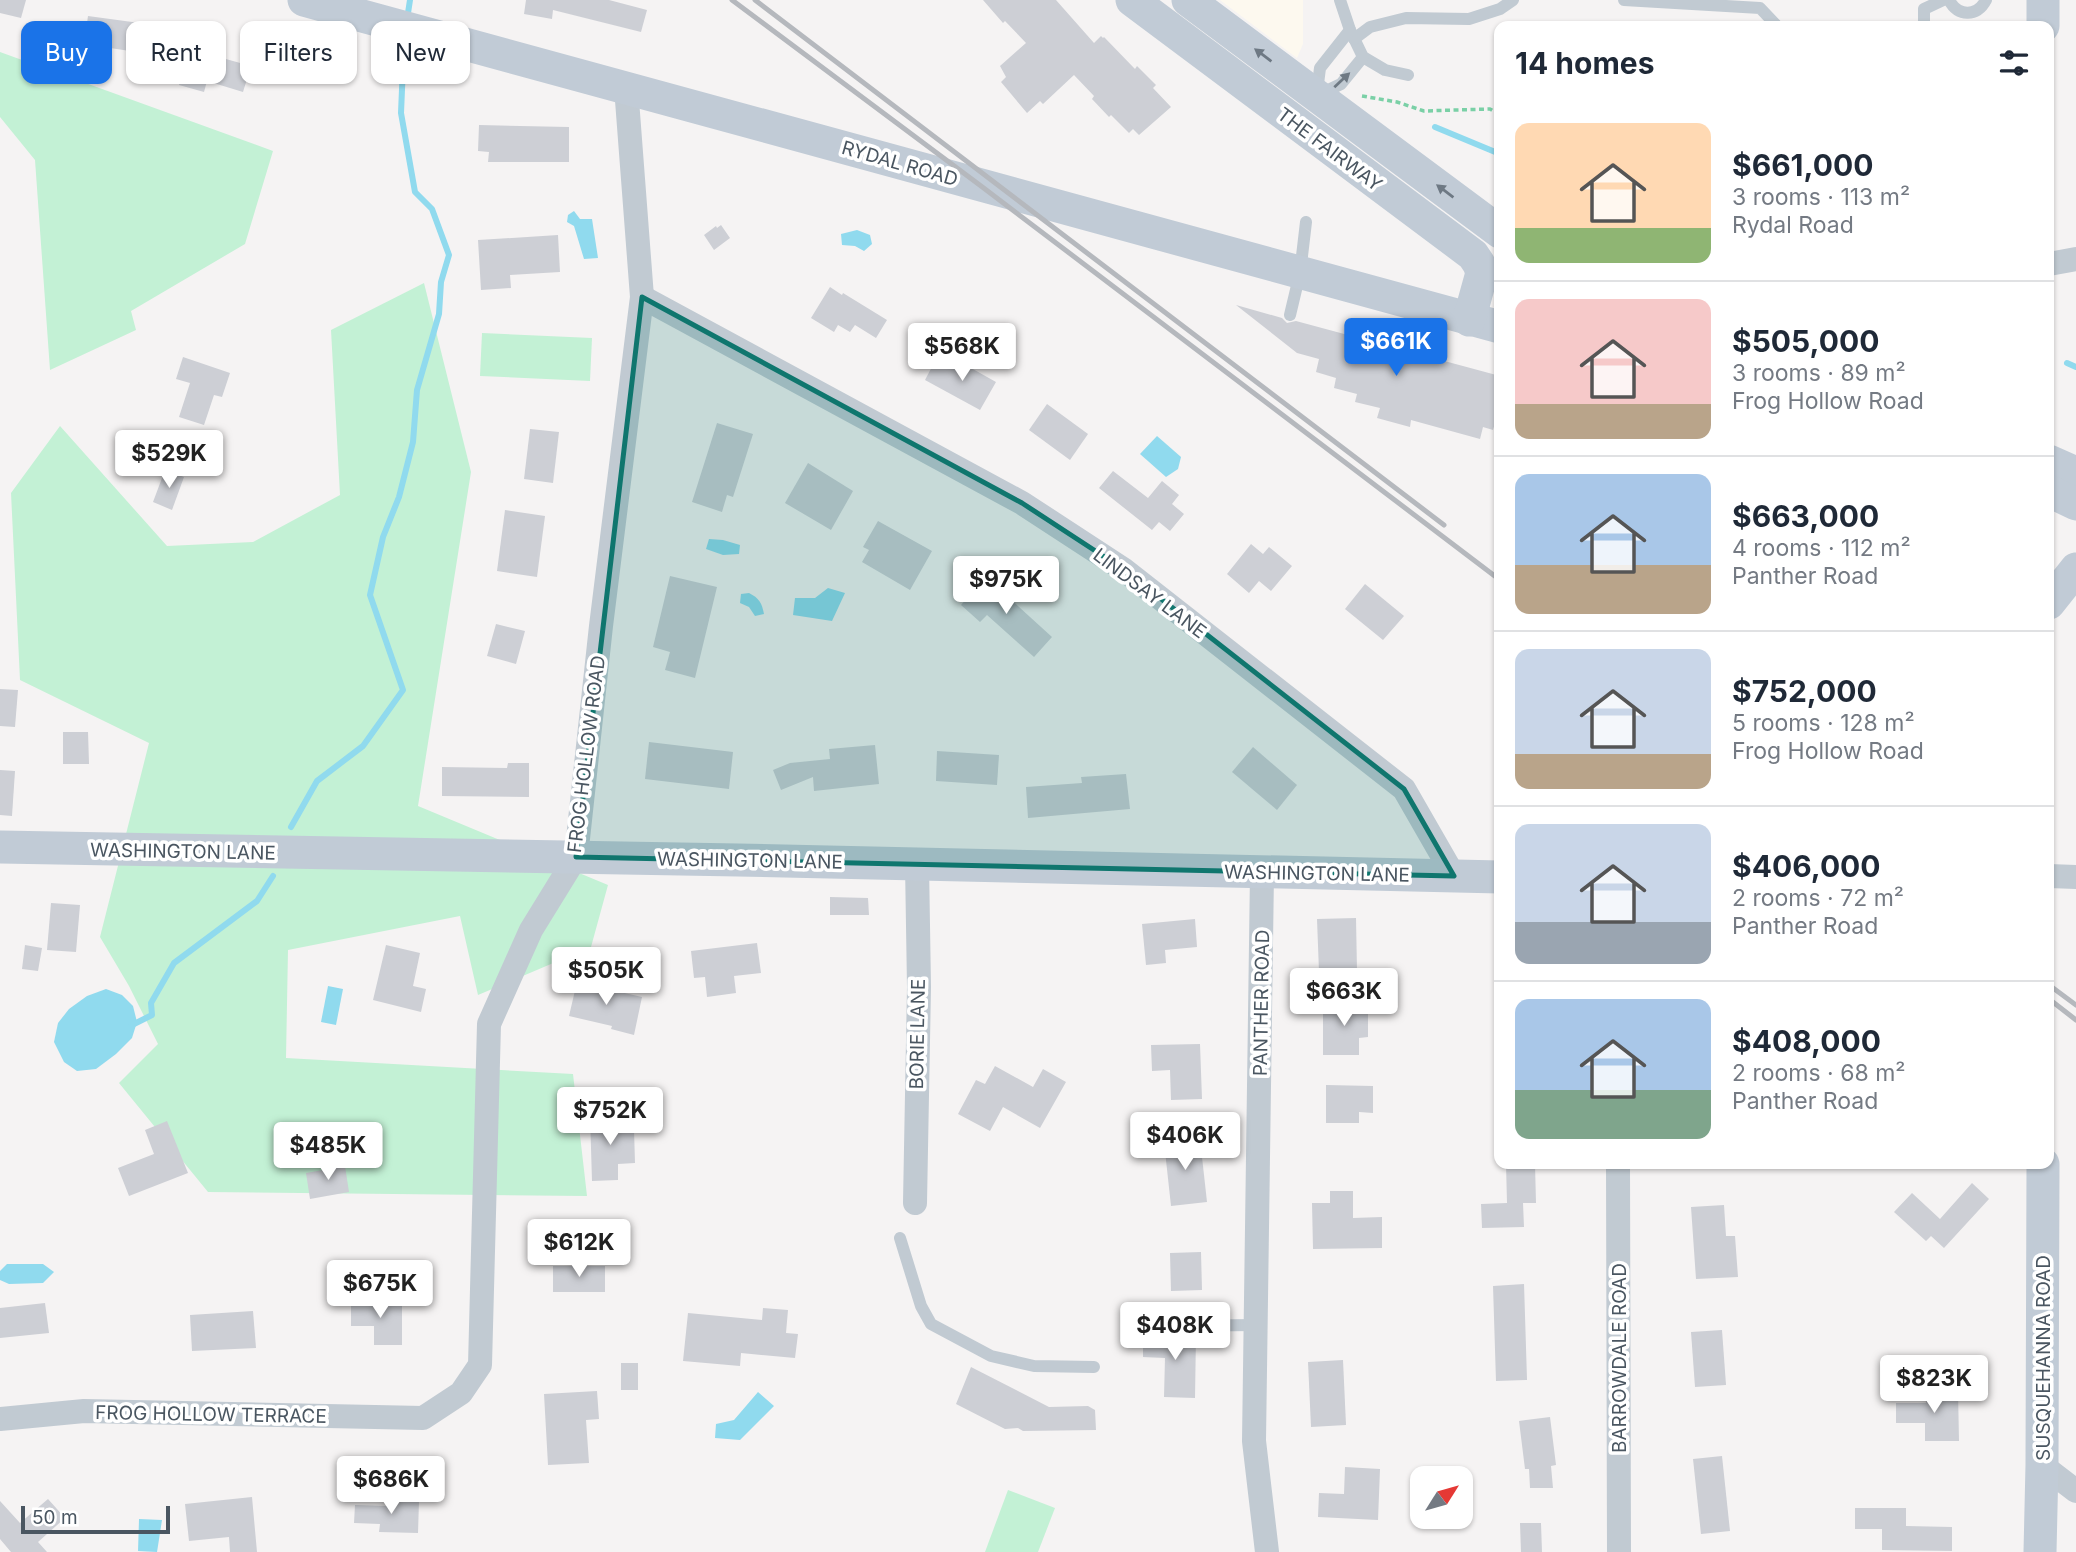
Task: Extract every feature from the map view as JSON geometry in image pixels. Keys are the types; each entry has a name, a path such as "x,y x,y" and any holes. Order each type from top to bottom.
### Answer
{"main road":[{"name":"RYDAL ROAD","path":"304,0 1300,273 1493,323"},
{"name":"THE FAIRWAY","path":"1132,0 1473,255 1482,273 1493,323"},
{"name":"THE FAIRWAY","path":"1188,0 1494,228"},
{"path":"1296,124 1317,96"},
{"path":"2054,463 2076,473"},
{"path":"2054,494 2076,505"},
{"path":"2054,598 2076,569"},
{"name":"WASHINGTON LANE","path":"0,847 1494,877"},
{"name":"SUSQUEHANNA ROAD","path":"2040,1552 2043,1169"}],"street":[{"name":"FROG HOLLOW ROAD","path":"423,1418 461,1393 480,1365 489,1024 531,930 576,857 601,626 642,297 625,87"},
{"path":"2054,263 2076,259"},
{"name":"LINDSAY LANE","path":"642,297 1022,503 1123,569 1404,789 1454,876"},
{"name":"BORIE LANE","path":"915,1203 919,987 917,864"},
{"name":"PANTHER ROAD","path":"1262,873 1254,1441 1267,1552"},
{"path":"2054,876 2076,877"},
{"name":"BARROWDALE ROAD","path":"1618,1169 1619,1552"},
{"name":"FROG HOLLOW TERRACE","path":"0,1419 84,1411 423,1418"},
{"path":"2042,1465 2076,1491"}],"lane":[{"path":"1340,0 1363,57 1385,70 1408,75"},
{"path":"1317,96 1320,68 1352,34 1406,18 1469,19 1500,9 1513,0"},
{"path":"1624,0 1763,4 1774,21"},
{"path":"1924,21 1924,9 1943,0"},
{"path":"1949,0 1955,9 1968,13 1979,9 1986,0"},
{"path":"1317,96 1341,84 1363,57"},
{"path":"1290,315 1300,273 1306,222"},
{"path":"900,1238 921,1306 931,1324 991,1356 1034,1366 1094,1367"},
{"path":"1128,1330 1158,1326 1257,1325"}],"path":[{"path":"1357,97 1376,97 1424,111 1490,109 1494,111"}],"highlighted area":[{"path":"642,297 1022,503 1123,569 1404,789 1454,876 576,857"}],"shaded area":[{"path":"1220,0 1303,0 1303,44 1297,58"}],"green space":[{"path":"0,52 21,60 21,84 88,84 273,151 245,244 131,311 136,330 50,370 35,160 0,117"},
{"path":"424,283 471,472 418,806 608,885 591,947 478,995 460,916 288,950 286,1058 573,1074 587,1196 208,1192 119,1083 158,1044 129,986 100,937 149,743 20,680 11,493 60,426 167,546 253,542 340,495 331,330"},
{"path":"482,333 592,338 590,381 480,376"},
{"path":"1008,1490 1055,1508 1038,1552 985,1552"}],"water":[{"path":"574,211 580,219 592,219 598,258 584,259 574,226 567,222 568,215"},
{"path":"857,230 870,235 872,244 864,251 855,246 842,245 841,234"},
{"path":"1157,436 1181,457 1178,469 1166,477 1140,454"},
{"path":"709,539 740,545 739,554 723,555 706,549"},
{"path":"828,588 845,593 832,621 793,615 795,598 815,598"},
{"path":"749,593 760,601 764,614 755,616 749,607 740,603 741,594"},
{"path":"328,986 343,989 336,1025 321,1022"},
{"path":"106,989 122,995 133,1006 137,1022 132,1038 96,1069 77,1071 64,1062 54,1042 58,1023 69,1009 87,996"},
{"path":"7,1264 43,1264 54,1272 43,1283 9,1284 0,1280 0,1271"},
{"path":"758,1392 774,1406 740,1440 715,1438 716,1424 734,1420"},
{"path":"139,1519 162,1520 157,1552 138,1551"}],"building":[{"path":"0,0 26,0 21,18 0,13"},
{"path":"526,0 609,0 647,10 641,32 553,10 552,19 524,14"},
{"path":"983,0 1056,0 1094,43 1101,36 1104,37 1135,69 1137,66 1156,85 1153,88 1171,107 1139,135 1133,129 1129,133 1111,115 1109,117 1074,75 1043,104 1040,101 1027,113 1001,82 1006,77 1000,66 1026,43 1005,21 1003,23"},
{"path":"88,16 126,21 126,50 112,48 112,21 87,21"},
{"path":"226,59 240,63 240,84 245,84 243,92 217,84 226,84"},
{"path":"179,84 206,84 204,92"},
{"path":"479,125 569,127 569,162 488,162 489,152 478,151"},
{"path":"721,225 730,238 714,250 704,235"},
{"path":"558,235 560,272 510,275 511,288 481,290 478,240"},
{"path":"830,287 887,320 876,338 855,325 850,332 838,325 834,332 811,318"},
{"path":"1236,305 1282,318 1287,323 1296,321 1494,374 1493,430 1483,427 1480,439 1411,420 1410,427 1377,418 1380,408 1355,402 1357,394 1334,388 1336,378 1316,372 1319,359 1297,353"},
{"path":"183,357 230,373 222,397 214,395 204,425 179,417 190,383 176,379"},
{"path":"955,359 996,382 980,410 925,380 935,361 949,369"},
{"path":"1047,404 1088,434 1070,460 1029,430"},
{"path":"717,423 753,434 733,497 727,495 722,512 692,502"},
{"path":"530,429 559,432 553,483 524,479"},
{"path":"808,463 853,491 831,530 785,503"},
{"path":"165,470 184,477 172,510 153,502"},
{"path":"1113,471 1148,498 1162,481 1179,495 1172,504 1184,514 1170,531 1159,522 1152,530 1099,488"},
{"path":"505,510 545,516 537,577 497,571"},
{"path":"878,521 932,551 910,590 862,562 869,550 863,547"},
{"path":"1251,544 1263,554 1269,547 1292,566 1271,591 1259,581 1249,593 1227,574"},
{"path":"670,576 717,587 695,678 665,670 670,652 653,647"},
{"path":"986,577 1052,637 1034,657 987,615 980,622 961,605"},
{"path":"1365,584 1404,616 1383,640 1345,609"},
{"path":"496,624 525,631 516,664 487,656"},
{"path":"0,689 18,690 15,727 0,726"},
{"path":"63,732 88,732 89,764 63,764"},
{"path":"649,742 733,752 729,789 645,779"},
{"path":"875,745 879,784 814,791 813,777 781,790 773,770 790,763 830,759 829,749"},
{"path":"1253,747 1297,785 1277,810 1232,772"},
{"path":"937,751 999,755 997,785 936,781"},
{"path":"508,763 529,763 529,797 442,796 442,767 507,768"},
{"path":"0,770 15,771 12,816 0,815"},
{"path":"1126,774 1130,809 1028,818 1026,787 1082,783 1081,777"},
{"path":"830,897 868,898 869,915 830,915"},
{"path":"51,903 80,905 76,952 47,950"},
{"path":"1356,918 1357,971 1319,972 1317,919"},
{"path":"1195,919 1197,947 1165,950 1166,963 1146,965 1142,924"},
{"path":"757,943 761,973 734,976 736,993 707,997 705,977 694,978 691,951"},
{"path":"25,945 42,948 38,971 22,969"},
{"path":"386,945 420,953 413,986 426,989 421,1012 373,1000"},
{"path":"577,982 642,997 634,1035 611,1029 612,1026 569,1016"},
{"path":"1323,1004 1368,1004 1368,1037 1359,1038 1359,1055 1323,1055"},
{"path":"1200,1044 1202,1099 1171,1100 1170,1070 1152,1071 1151,1045"},
{"path":"995,1066 1033,1087 1043,1069 1066,1082 1040,1128 1003,1107 990,1131 958,1114 976,1080 985,1084"},
{"path":"1326,1085 1373,1086 1373,1113 1359,1112 1359,1123 1326,1123"},
{"path":"590,1115 619,1115 620,1129 634,1129 635,1163 618,1164 618,1180 592,1181"},
{"path":"167,1121 188,1173 129,1196 118,1168 154,1154 145,1130"},
{"path":"1200,1139 1207,1202 1171,1206 1164,1142"},
{"path":"345,1166 349,1192 310,1199 306,1173"},
{"path":"1506,1169 1535,1169 1536,1203 1523,1203 1524,1227 1482,1228 1481,1204 1507,1203"},
{"path":"1972,1183 1989,1199 1944,1248 1931,1236 1926,1241 1894,1212 1912,1193 1940,1219"},
{"path":"1330,1191 1353,1191 1353,1218 1382,1217 1382,1248 1313,1249 1312,1203 1330,1203"},
{"path":"1724,1205 1726,1236 1735,1236 1738,1277 1696,1279 1691,1207"},
{"path":"1201,1252 1202,1290 1171,1291 1170,1253"},
{"path":"553,1266 605,1266 605,1292 553,1292"},
{"path":"1524,1284 1527,1380 1496,1381 1493,1286"},
{"path":"402,1300 402,1345 374,1345 374,1326 351,1326 351,1301"},
{"path":"45,1303 49,1333 0,1338 0,1308"},
{"path":"763,1308 788,1310 786,1333 798,1334 795,1358 741,1353 740,1366 683,1361 688,1313 762,1320"},
{"path":"253,1311 256,1348 192,1351 190,1315"},
{"path":"1722,1330 1726,1385 1695,1387 1691,1332"},
{"path":"1196,1335 1195,1398 1164,1397 1165,1358 1143,1357 1143,1337"},
{"path":"1343,1360 1346,1425 1311,1427 1308,1362"},
{"path":"621,1363 638,1363 638,1390 621,1390"},
{"path":"971,1367 1049,1407 1088,1406 1095,1410 1096,1430 1005,1429 956,1404"},
{"path":"597,1391 599,1419 586,1420 589,1463 548,1465 544,1394"},
{"path":"1925,1391 1958,1391 1959,1441 1925,1441 1925,1423 1896,1423 1896,1403 1926,1403"},
{"path":"1550,1417 1556,1465 1551,1466 1553,1488 1530,1488 1519,1421"},
{"path":"1722,1456 1730,1531 1701,1534 1693,1459"},
{"path":"1345,1467 1380,1469 1378,1520 1318,1517 1319,1493 1344,1494"},
{"path":"252,1497 257,1552 230,1552 229,1537 189,1541 185,1504"},
{"path":"48,1499 65,1518 38,1542 47,1552 11,1552 0,1539 0,1501 20,1523"},
{"path":"387,1500 419,1501 418,1533 379,1532 380,1524 354,1523 355,1505 387,1506"},
{"path":"1855,1508 1906,1508 1906,1526 1952,1527 1952,1551 1882,1550 1882,1529 1855,1529"},
{"path":"1520,1523 1541,1523 1542,1552 1521,1552"}],"waterway":[{"path":"408,13 410,0"},
{"path":"291,827 317,781 363,746 403,690 370,595 383,537 399,497 413,442 417,390 439,314 441,282 449,255 432,209 415,192 401,113 402,84"},
{"path":"1435,127 1494,152"},
{"path":"2067,363 2076,367"},
{"path":"132,1025 152,1015 151,1003 174,963 257,901 273,876"}],"railway":[{"path":"732,0 1494,575"},
{"path":"755,0 1444,525"},
{"path":"2054,989 2076,1005"},
{"path":"2054,1003 2076,1020"}]}
